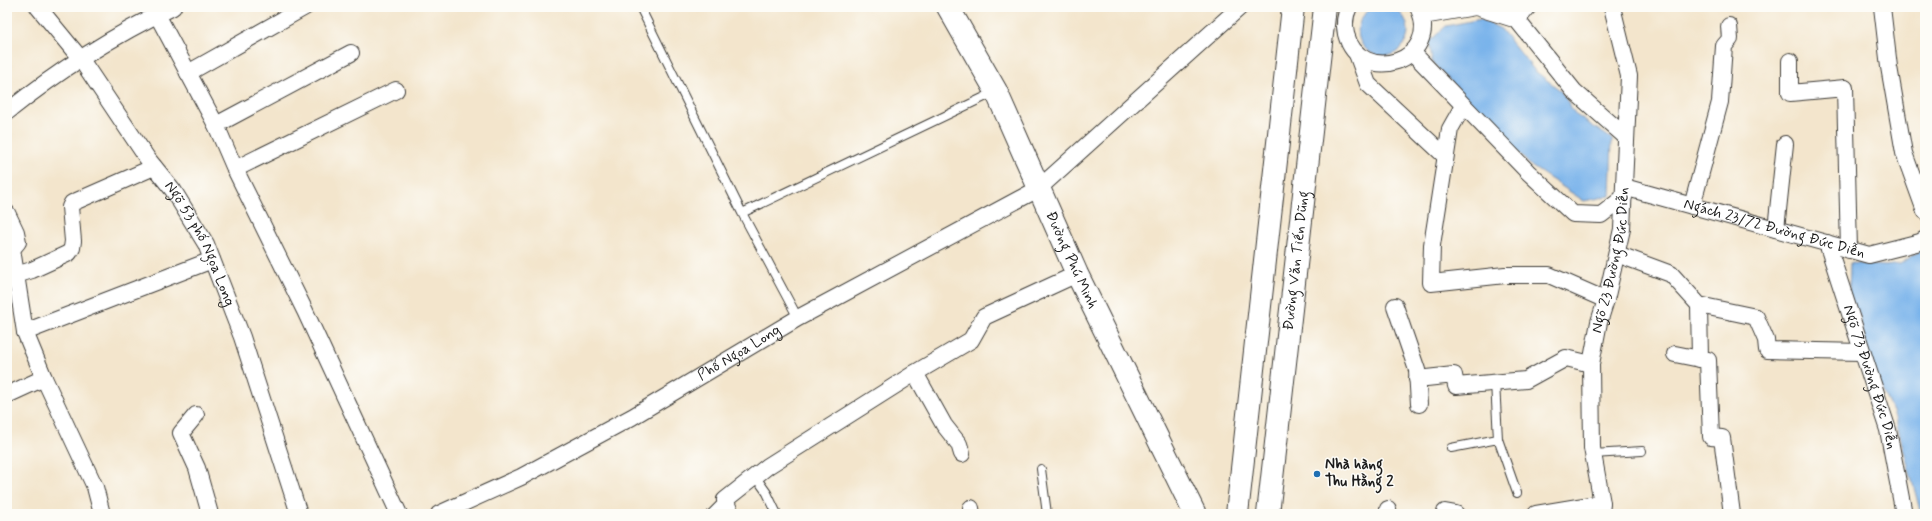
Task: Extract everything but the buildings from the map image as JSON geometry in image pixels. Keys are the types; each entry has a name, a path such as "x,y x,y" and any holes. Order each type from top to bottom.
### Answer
{"main road":[{"name":"Đường Phú Minh","path":"948,7 996,92 1077,274 1195,514"},
{"name":"Đường Văn Tiến Dũng","path":"1237,514 1293,7"},
{"name":"Đường Văn Tiến Dũng","path":"1268,514 1325,7"}],"street":[{"name":"Ngõ 53 phố Ngọa Long","path":"38,7 80,58 154,167 172,190 206,244 242,337 299,514"},
{"path":"7,112 29,94 80,58 155,11 173,7"},
{"path":"188,73 305,7"},
{"name":"Phố Ngọa Long","path":"440,514 521,477 632,417 798,318 1038,189 1240,7"},
{"path":"1357,54 1370,62 1385,64 1400,61 1413,53 1420,42 1424,29 1421,12 1476,7 1517,20 1574,91 1626,137"},
{"path":"1517,20 1528,7"},
{"name":"Ngõ 23 Đường Đức Diễn","path":"1601,509 1593,454 1591,364 1599,322 1606,300 1622,229 1629,76 1612,7"},
{"path":"1882,7 1889,67 1904,153 1925,211"},
{"path":"1346,9 1345,27 1348,42 1357,54 1368,84 1445,156"},
{"path":"155,11 216,125 235,169 305,310 399,514"},
{"path":"1692,206 1720,102 1724,46 1730,39 1729,26"},
{"path":"216,125 351,53"},
{"path":"1413,53 1528,172 1573,214 1601,215 1624,192"},
{"path":"1790,61 1790,93 1845,88 1849,250"},
{"path":"235,169 396,90"},
{"path":"1463,106 1450,129 1445,156 1432,245 1431,283 1505,275 1549,275 1606,300"},
{"path":"1776,229 1785,144"},
{"path":"16,275 38,268 69,253 72,245 70,209 72,203 154,167"},
{"name":"Ngách 23/72 Đường Đức Diễn","path":"1624,192 1692,206 1869,255 1920,242 1925,239"},
{"path":"7,213 16,232 18,242 9,250 16,275 14,304 24,332 44,378 95,487 102,514"},
{"name":"Ngõ 73 Đường Đức Diễn","path":"1826,243 1888,430 1904,514"},
{"path":"1616,254 1671,274 1699,305 1756,318 1766,340 1767,350 1862,352"},
{"path":"24,332 212,260"},
{"path":"728,507 755,476 915,373 971,340 984,317 1077,274"},
{"path":"1699,305 1700,359"},
{"path":"1395,306 1417,370 1419,404"},
{"path":"1674,354 1708,360 1711,437 1722,438 1732,514"},
{"path":"1418,379 1454,375 1456,386 1526,380 1566,358 1591,364"},
{"path":"915,373 944,425 959,444 962,454"},
{"path":"7,395 44,378"},
{"path":"196,415 181,433 197,468 210,514"},
{"path":"1536,514 1601,509"}],"lane":[{"path":"640,7 742,213 798,318"},
{"path":"742,213 996,92"},
{"path":"1495,382 1498,439 1517,493"},
{"path":"1451,448 1498,439"},
{"path":"1593,454 1642,451"},
{"path":"1041,470 1047,514"},
{"path":"755,476 767,493 777,514"},
{"path":"711,514 728,507"}],"water":[{"path":"1383,6 1392,8 1401,13 1406,22 1408,31 1406,40 1401,49 1392,54 1383,56 1374,54 1365,49 1360,40 1358,31 1360,22 1365,13 1374,8"},
{"path":"1481,19 1501,29 1535,71 1560,90 1576,115 1612,139 1610,196 1584,201 1531,166 1432,62 1429,42 1446,26"},
{"path":"1925,248 1925,514 1921,514 1894,414 1870,365 1859,315 1849,297 1850,263 1885,266 1900,264"}],"place":[{"name":"Nhà hàng Thu Hằng 2","path":"1317,474"}]}
